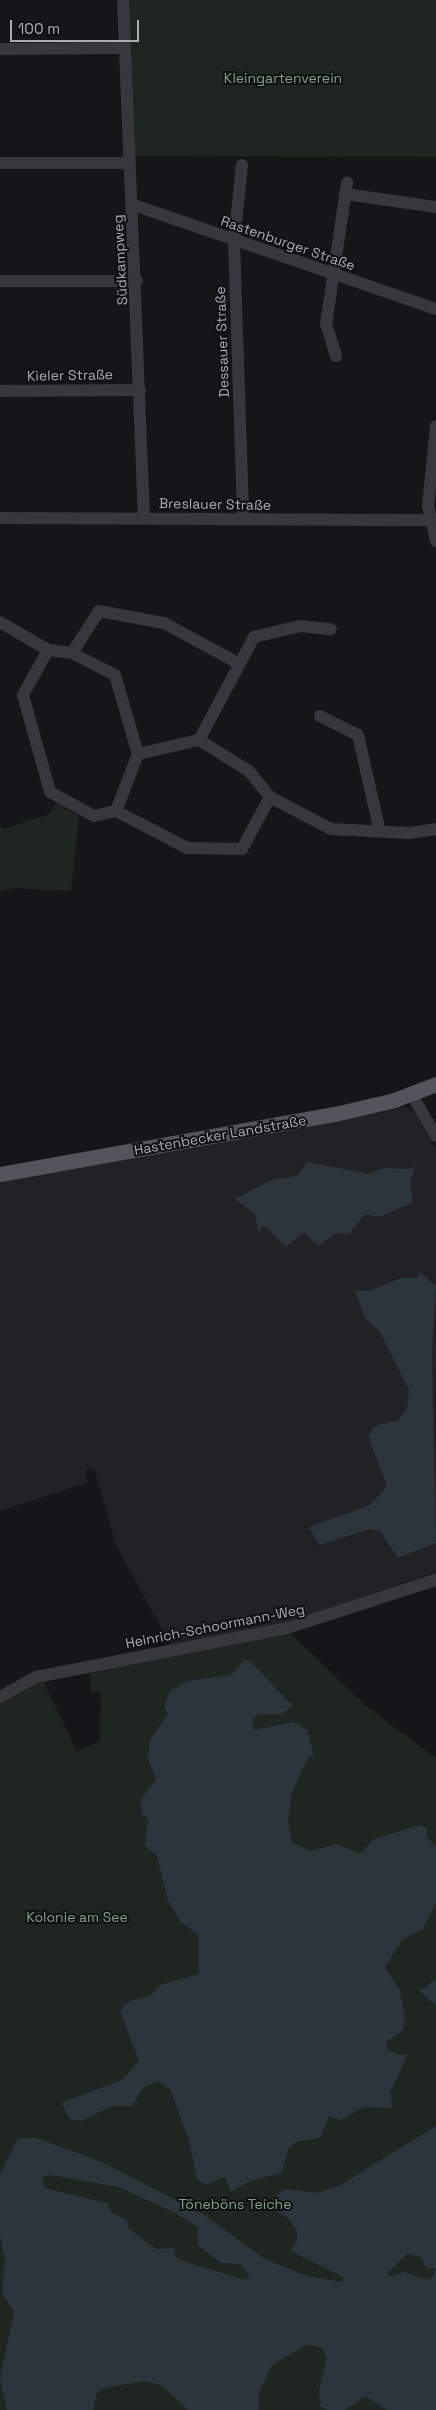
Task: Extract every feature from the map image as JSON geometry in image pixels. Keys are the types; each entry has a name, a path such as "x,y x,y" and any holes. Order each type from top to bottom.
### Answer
{"main road":[{"name":"Hastenbecker Landstraße","path":"0,1174 335,1114 412,1095 436,1084"}],"street":[{"name":"Südkampweg","path":"123,0 128,163 137,281 144,518"},
{"path":"0,48 124,48"},
{"path":"0,163 128,163"},
{"name":"Dessauer Straße","path":"242,165 234,241 243,519"},
{"path":"336,356 326,324 346,188 436,207"},
{"name":"Rastenburger Straße","path":"131,204 436,309"},
{"path":"0,281 137,281"},
{"name":"Kieler Straße","path":"0,391 140,390"},
{"path":"436,426 430,520 436,541"},
{"name":"Breslauer Straße","path":"0,518 430,520"},
{"path":"72,653 99,611 164,623 238,662"},
{"path":"0,622 48,650 72,653 115,675 138,754 116,811"},
{"path":"199,740 238,662 254,637 300,626 332,629"},
{"path":"48,650 23,695 50,792 94,816 116,811 187,848 242,849 270,797"},
{"path":"320,716 358,735 380,832"},
{"path":"138,754 199,740 249,771 270,797 331,829 380,832 436,829"},
{"path":"412,1095 436,1136"},
{"name":"Heinrich-Schoormann-Weg","path":"0,1697 36,1677 284,1629 436,1580"}],"shaded area":[{"path":"405,1107 414,1111 436,1149 436,1578 274,1628 170,1644 116,1545 94,1468 86,1470 87,1483 0,1511 0,1181"},
{"path":"307,1162 369,1174 382,1168 410,1169 415,1165 410,1183 413,1202 380,1217 365,1214 349,1234 336,1233 318,1246 304,1232 286,1247 266,1227 262,1226 259,1234 255,1214 235,1199 271,1180 297,1176"},
{"path":"419,1272 436,1286 432,1352 436,1543 398,1558 380,1531 370,1529 319,1545 309,1527 370,1505 387,1486 368,1436 375,1426 398,1420 407,1409 409,1390 380,1332 365,1318 355,1290 370,1291 401,1278 418,1278"},
{"name":"Töneböns Teiche","path":"244,1660 251,1662 293,1706 282,1714 257,1715 252,1720 254,1730 294,1722 307,1730 314,1756 308,1758 292,1792 288,1820 292,1842 310,1851 336,1844 361,1854 372,1840 420,1825 427,1828 427,1837 436,1847 436,1903 423,1929 403,1939 385,1967 400,1991 405,2017 403,2030 387,2042 386,2048 398,2055 408,2054 390,2093 393,2108 363,2107 341,2120 329,2116 320,2138 298,2141 289,2148 281,2173 250,2181 231,2192 225,2177 205,2185 197,2179 189,2140 170,2089 157,2081 143,2088 132,2106 112,2106 81,2121 71,2120 61,2103 122,2080 139,2061 120,2011 127,2002 150,1996 160,1985 199,1974 199,1936 180,1921 168,1900 157,1856 145,1846 148,1819 142,1814 140,1801 156,1779 148,1758 150,1740 168,1713 164,1708 170,1691 187,1681 231,1675"},
{"path":"436,1979 436,2006 420,1991"},
{"name":"Töneböns Teiche","path":"436,2126 436,2410 387,2410 365,2396 345,2410 327,2410 320,2406 319,2390 327,2358 321,2347 306,2345 272,2365 259,2393 259,2410 188,2410 161,2385 144,2381 105,2388 97,2393 93,2410 7,2410 0,2378 14,2312 2,2293 5,2261 0,2235 0,2174 18,2138 37,2138 102,2162 203,2214 265,2259 307,2276 341,2282 343,2277 291,2251 297,2241 297,2230 286,2216 273,2211 276,2196 284,2189 316,2193 339,2186","holes":["50,2175 119,2187 175,2213 198,2227 198,2245 221,2263 240,2264 250,2276 246,2280 185,2262 175,2257 174,2248 156,2249 129,2229 127,2220 112,2213 107,2203 44,2188 43,2176","407,2254 421,2257 427,2269 435,2268 433,2276 428,2280 404,2272 391,2276 387,2273"]}],"green space":[{"name":"Kleingartenverein","path":"128,0 436,0 436,157 133,156"},
{"path":"56,803 79,816 71,891 18,888 0,891 0,823 2,829 50,814"},
{"name":"Töneböns Teiche","path":"287,1630 367,1707 436,1758 436,2410 0,2410 0,1701 42,1678 77,1752 100,1741 101,1692 91,1692 90,1669"}],"park label":[{"name":"Kolonie am See","path":"77,1917"}]}
